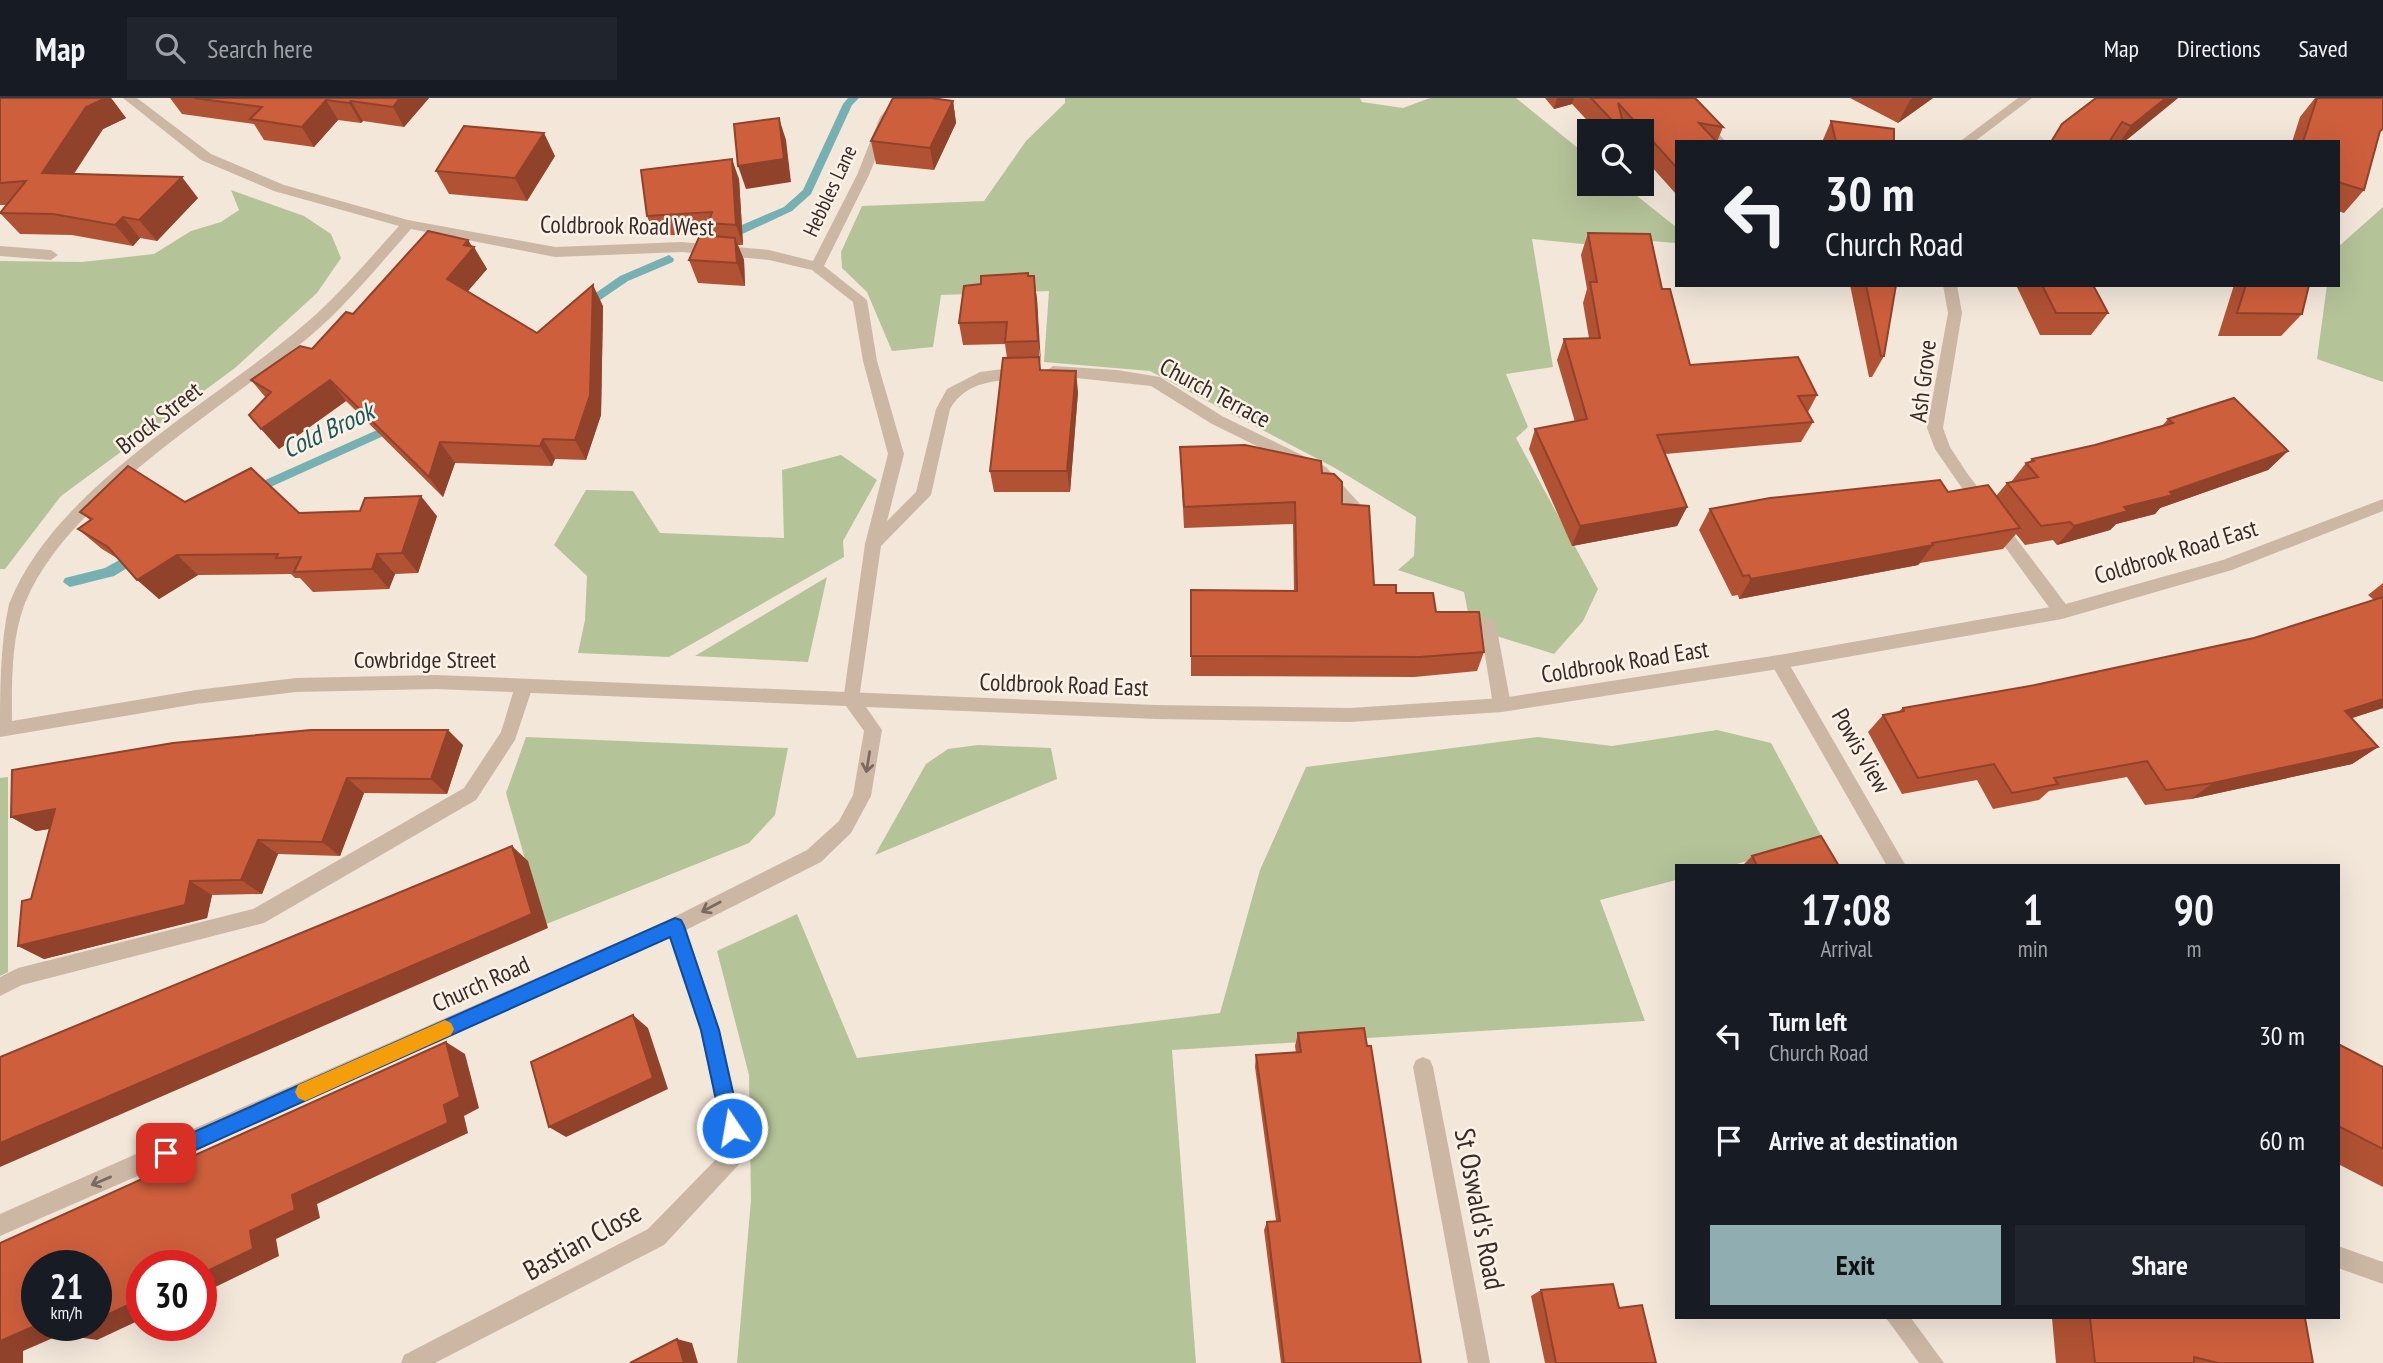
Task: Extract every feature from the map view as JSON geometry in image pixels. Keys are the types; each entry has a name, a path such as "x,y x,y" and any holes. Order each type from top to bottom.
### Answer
{"street":[{"name":"Coldbrook Road West","path":"130,98 206,157 279,188 408,224 555,252 682,247 769,256 817,267 860,300 870,361 896,454 873,544 852,701"},
{"name":"Hebbles Lane","path":"817,267 863,175 886,117 904,98"},
{"path":"1681,98 1719,140"},
{"path":"1968,140 2026,98"},
{"name":"Brock Street","path":"1,730 6,663 17,604 29,578 51,547 86,508 140,460 307,330 408,224"},
{"path":"0,251 51,255"},
{"name":"Ash Grove","path":"1950,287 1955,313 1935,428 1943,449 1962,477 2062,612"},
{"name":"Church Terrace","path":"873,544 923,495 943,410 952,393 985,376 1012,371 1074,371 1155,381 1217,420 1321,471 1363,516"},
{"name":"Coldbrook Road East","path":"852,701 1156,712 1350,715 1502,705 1779,662 2062,612 2226,565 2383,505"},
{"path":"1488,624 1502,705"},
{"name":"Powis View","path":"1779,662 1896,864"},
{"name":"Cowbridge Street","path":"1,730 196,697 296,685 436,682 852,701"},
{"path":"0,987 18,977 257,917 470,794 509,735 524,686"},
{"name":"Church Road","path":"0,1225 675,926 814,856 845,827 862,796 873,730 852,701"},
{"name":"Bastian Close","path":"412,1363 656,1237 737,1152 710,1030 675,926"},
{"name":"St Oswald's Road","path":"1423,1067 1479,1363"},
{"path":"2340,1258 2383,1273"},
{"path":"1898,1319 1933,1363"}],"green space":[{"path":"1065,98 1360,98 1362,102 1403,108 1430,98 1516,98 1577,147 1577,196 1637,196 1675,226 1675,243 1625,239 1593,245 1532,239 1553,367 1506,374 1528,427 1516,438 1598,589 1583,621 1554,654 1471,628 1464,592 1398,570 1414,556 1416,517 1335,468 1150,371 1044,362 1049,291 941,295 933,347 892,351 867,292 842,268 841,252 862,206 984,201 1026,141 1065,103"},
{"path":"231,190 304,216 331,234 341,258 317,293 235,368 61,496 5,569 0,569 0,261 82,262 154,254 191,231 221,222 239,210"},
{"path":"2383,207 2383,382 2317,359 2327,287 2340,287 2340,245"},
{"path":"841,455 877,480 843,541 844,557 669,657 578,653 585,620 587,576 554,545 586,490 633,491 660,533 784,538 782,470"},
{"path":"827,577 808,662 695,656"},
{"path":"1717,730 1771,743 1824,841 1737,864 1675,864 1675,880 1600,900 1645,1021 1172,1050 1196,1363 737,1363 751,1200 749,1075 717,951 797,914 857,1058 1220,1013 1260,870 1306,767 1538,737 1612,746"},
{"path":"526,737 788,748 775,815 749,843 544,925 506,793"},
{"path":"978,745 1051,748 1057,779 875,855 926,764 948,749"},
{"path":"8,777 8,972 0,976 0,778"}],"building":[{"path":"0,98 106,98 86,107 42,173 182,177 139,220 123,217 115,225 53,214 0,213 26,181 0,183"},
{"path":"194,98 400,98 393,107 326,100 302,127 250,119 262,107"},
{"path":"893,98 953,101 930,148 871,141"},
{"path":"1591,98 1695,98 1723,127 1699,123 1715,140 1675,140 1675,166 1654,143 1654,119 1632,119 1618,103 1622,119 1611,119"},
{"path":"2096,98 2166,98 2131,126 2122,122 2110,140 2052,140 2062,124"},
{"path":"2317,98 2383,98 2383,129 2380,131 2364,190 2340,183 2340,140 2304,140"},
{"path":"779,118 784,159 738,166 734,124"},
{"path":"1831,121 1894,129 1894,140 1836,140"},
{"path":"464,126 544,133 515,178 436,171"},
{"path":"732,159 736,225 708,223 712,212 647,216 641,170"},
{"path":"428,231 468,240 464,245 474,247 447,279 537,333 593,285 590,395 575,440 543,439 540,446 440,442 429,477 330,380 261,429 249,415 271,392 251,380 300,346 312,349 346,312 353,314"},
{"path":"1588,233 1650,234 1662,289 1670,289 1690,365 1798,357 1817,395 1798,396 1813,422 1657,435 1687,507 1580,526 1535,429 1587,419 1564,339 1600,338 1590,282 1597,282"},
{"path":"700,235 735,238 737,263 689,260"},
{"path":"1028,273 1028,276 1034,276 1038,341 1005,342 1007,322 959,323 964,286 981,284 981,276"},
{"path":"1866,287 1896,287 1884,356 1881,356"},
{"path":"2043,287 2094,287 2108,313 2056,313"},
{"path":"2245,287 2309,287 2302,314 2237,313"},
{"path":"1039,357 1040,370 1076,371 1067,471 990,471 1003,358"},
{"path":"2234,398 2288,451 2170,492 2173,495 2124,507 2128,511 2074,526 2070,522 2041,526 2007,483 2038,477 2026,463 2034,461 2032,459 2173,423 2168,419"},
{"path":"1245,445 1321,461 1322,473 1334,474 1342,482 1342,504 1369,506 1374,585 1396,585 1396,593 1433,593 1436,612 1479,612 1484,652 1420,657 1191,656 1191,590 1297,591 1295,502 1184,507 1180,447"},
{"path":"128,466 185,502 251,468 299,513 360,511 365,498 421,496 402,553 377,554 372,569 294,572 301,557 276,558 278,554 177,555 137,580 108,547 78,529 92,519 80,512"},
{"path":"1940,480 1948,492 1988,485 2020,528 1751,579 1749,575 1743,576 1710,509 1770,498"},
{"path":"2383,597 2383,699 2345,711 2378,747 2213,783 2166,790 2147,761 2054,778 2058,784 2012,793 1994,764 1918,778 1883,715 1904,711 1903,708 2035,685 2254,638"},
{"path":"311,730 448,730 431,779 347,778 322,842 258,840 241,880 190,881 185,905 18,946 22,901 31,899 55,809 11,817 12,770 173,743"},
{"path":"1821,836 1838,864 1756,864 1752,856"},
{"path":"512,846 532,914 0,1143 0,1057"},
{"path":"633,1015 653,1078 549,1127 531,1062"},
{"path":"1364,1028 1367,1046 1371,1046 1421,1363 1284,1363 1267,1222 1280,1221 1256,1055 1301,1052 1298,1033"},
{"path":"446,1042 460,1097 444,1105 448,1123 292,1195 295,1210 250,1231 253,1249 217,1266 217,1250 126,1250 126,1306 112,1313 112,1250 21,1250 21,1332 0,1341 0,1243"},
{"path":"2340,1045 2383,1067 2383,1149 2340,1127"},
{"path":"1613,1284 1619,1308 1642,1305 1656,1363 1556,1363 1541,1290"},
{"path":"2090,1319 2305,1319 2313,1363 2218,1363 2194,1357 2194,1363 2095,1363"},
{"path":"677,1339 684,1363 630,1363"}],"waterway":[{"name":"Cold Brook","path":"734,233 788,209 807,192 848,104 854,98"},
{"name":"Cold Brook","path":"583,306 624,278 669,259"},
{"name":"Cold Brook","path":"251,491 395,426"},
{"name":"Cold Brook","path":"70,582 109,572 139,554"}],"slow traffic":[{"path":"305,1092 445,1029"}],"route":[{"path":"166,1153 675,926 710,1030 732,1128"}]}
